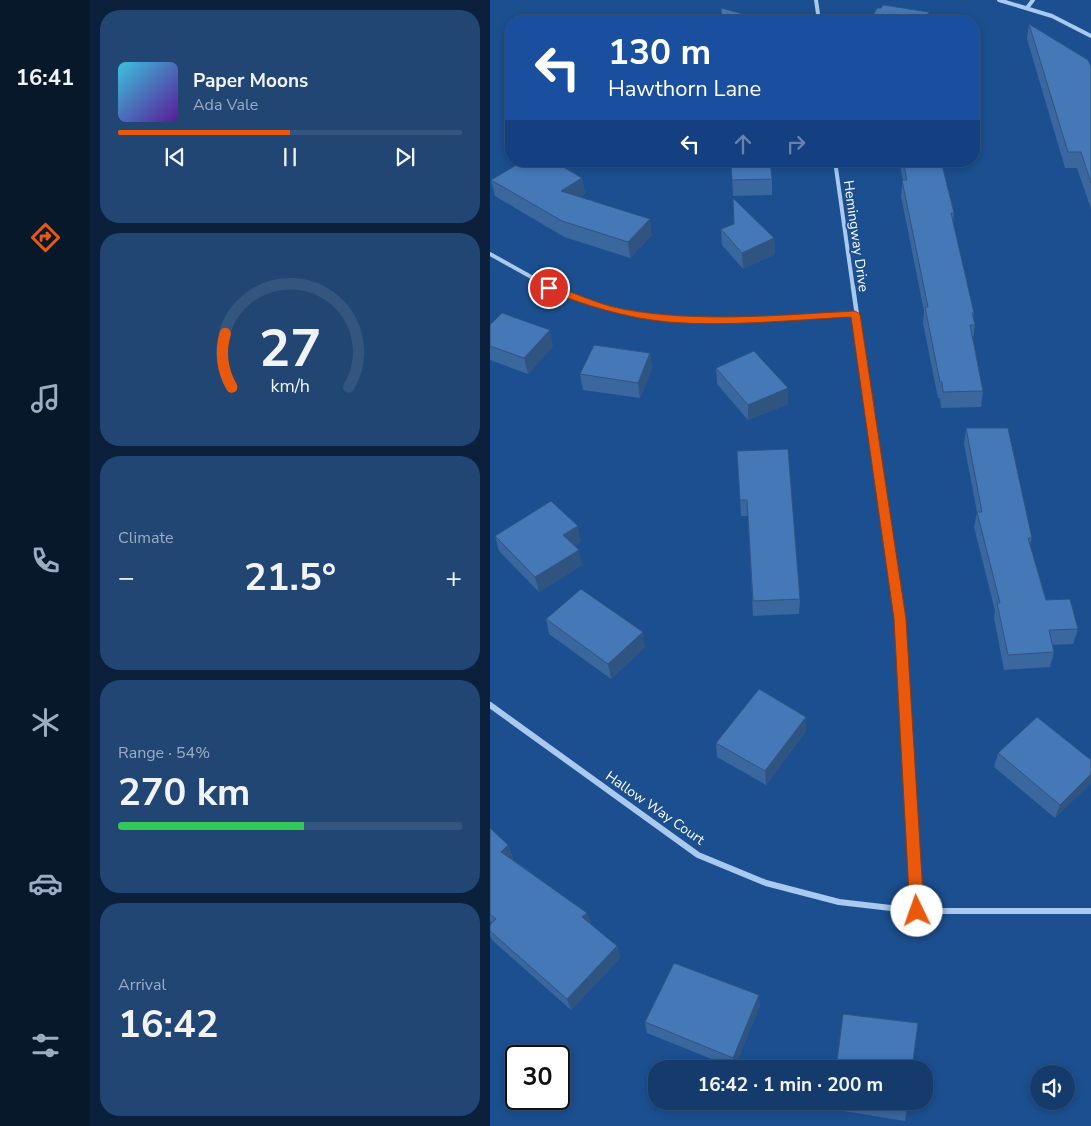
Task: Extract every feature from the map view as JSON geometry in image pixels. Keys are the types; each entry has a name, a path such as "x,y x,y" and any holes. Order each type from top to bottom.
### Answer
{"street":[{"path":"816,0 818,15"},
{"path":"999,0 1052,16 1091,36"},
{"path":"1027,8 1033,0"},
{"name":"Hemingway Drive","path":"836,167 855,314 900,619 917,911"},
{"path":"490,254 549,288 587,303 666,319 713,321 855,314"},
{"name":"Hallow Way Court","path":"490,705 698,855 766,883 840,902 917,911 1091,910"}],"building":[{"path":"883,5 929,12 927,15 873,15 877,8 881,8"},
{"path":"721,8 747,15 722,15"},
{"path":"1029,24 1088,60 1091,67 1091,183 1081,152 1068,152"},
{"path":"513,167 563,167 582,178 561,191 650,219 628,242 562,221 491,180"},
{"path":"731,167 771,167 772,179 732,180"},
{"path":"904,167 942,167 954,213 951,213 974,313 972,313 975,325 970,325 983,391 943,392 925,307 928,307 902,180 907,180"},
{"path":"733,198 774,238 742,253 721,229 734,224"},
{"path":"502,313 550,330 524,358 490,346 490,325"},
{"path":"594,345 650,353 638,383 580,374"},
{"path":"754,351 788,388 748,405 716,368"},
{"path":"966,428 1008,428 1032,538 1028,538 1046,600 1070,599 1078,629 1049,630 1054,652 1008,655 997,603 1000,603 977,512 982,512"},
{"path":"788,449 800,599 753,601 747,500 740,500 737,451"},
{"path":"551,501 578,526 563,535 579,550 535,577 495,536"},
{"path":"581,589 643,632 608,664 546,619"},
{"path":"759,689 806,717 765,771 716,743"},
{"path":"1037,717 1091,760 1091,774 1060,805 998,753"},
{"path":"490,828 508,845 501,852 587,913 582,917 617,946 567,999 490,931 490,925 496,919 490,914"},
{"path":"674,963 759,995 733,1058 645,1022"},
{"path":"843,1014 918,1023 913,1060 837,1060"}],"route":[{"path":"549,288 587,303 621,312 666,319 713,321 855,314 900,619 917,911"}]}
